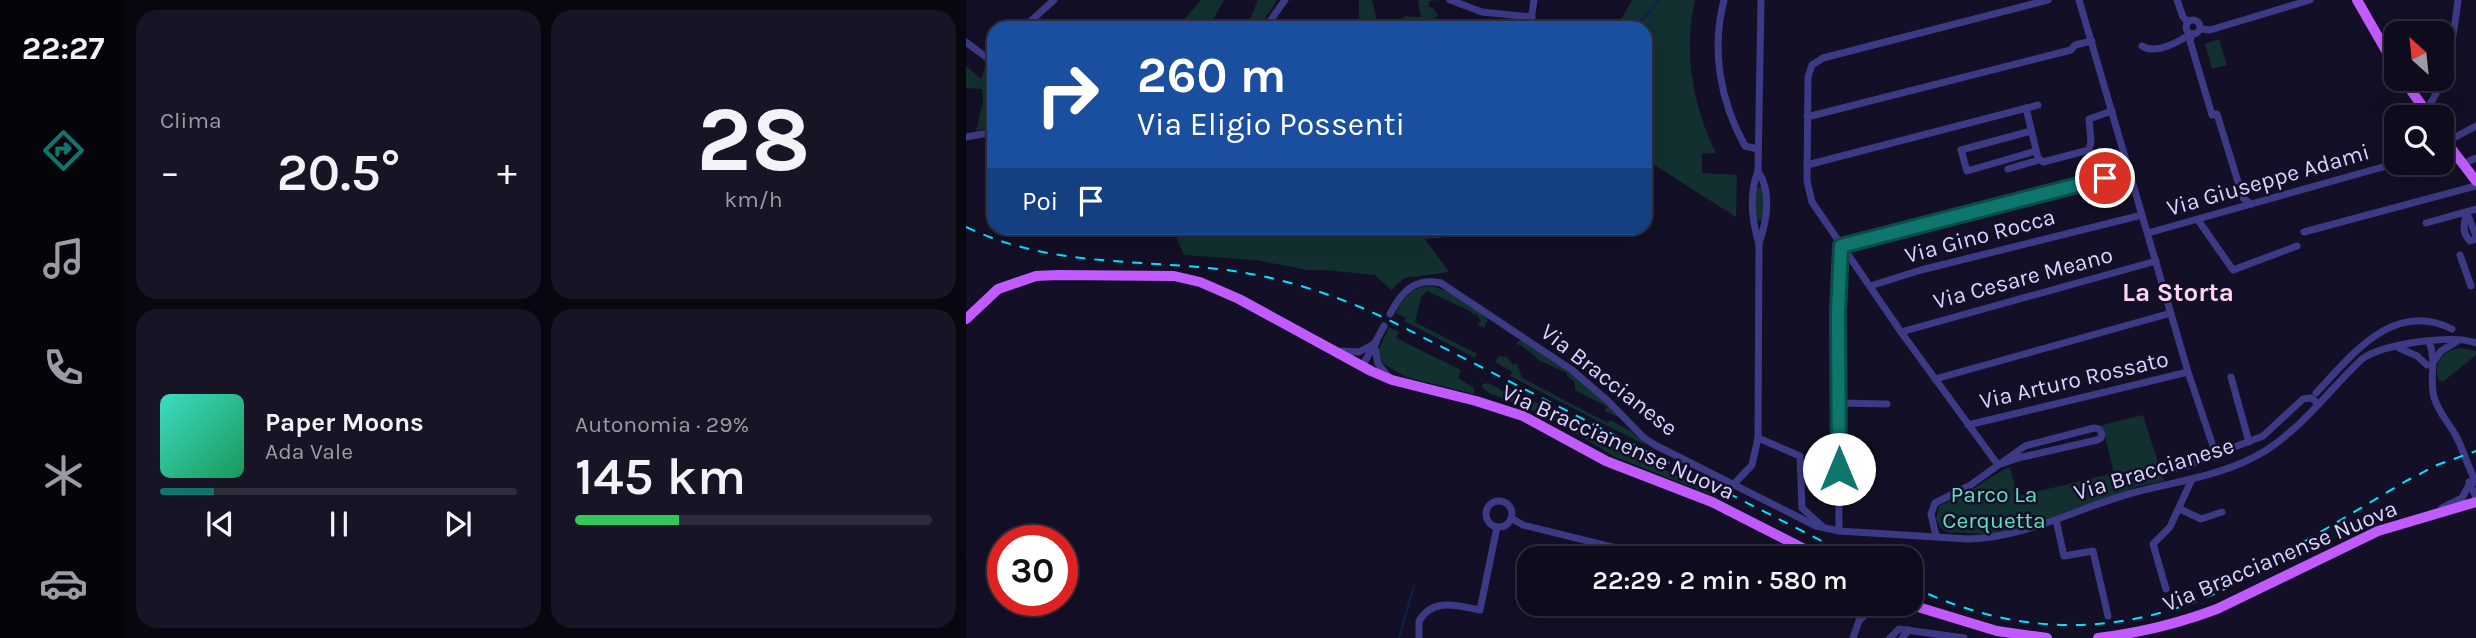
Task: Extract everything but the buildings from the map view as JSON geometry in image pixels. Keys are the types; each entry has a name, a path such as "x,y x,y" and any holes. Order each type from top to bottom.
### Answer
{"main road":[{"path":"2357,0 2384,47"},
{"path":"2454,152 2476,183"},
{"path":"966,319 998,289 1036,276 1174,276 1217,289 1362,367 1392,380"},
{"name":"Via Braccianense Nuova","path":"1392,380 1523,416 1606,461 1712,502 1798,546"},
{"name":"Via Braccianense Nuova","path":"2098,638 2151,631 2217,610 2378,531 2476,500"},
{"path":"1923,607 1997,631 2047,638"}],"street":[{"path":"1031,21 1054,0"},
{"path":"1270,21 1285,0"},
{"path":"1450,0 1482,12 1532,17"},
{"path":"1531,21 1534,0"},
{"path":"1724,0 1718,58 1724,96 1745,147 1758,149"},
{"path":"1733,485 1752,465 1758,438 1759,244 1754,221 1753,186 1758,171 1760,0"},
{"path":"1998,466 1901,332 1811,198 1807,181 1808,77 1815,62 1885,41 2048,0"},
{"path":"2079,0 2188,372 2212,446 2219,453"},
{"path":"2177,0 2183,17 2188,22"},
{"path":"2201,29 2210,30 2311,0"},
{"path":"2431,105 2444,72 2458,0"},
{"path":"2188,22 2197,21 2201,29"},
{"path":"2188,22 2186,29 2191,34"},
{"path":"2142,46 2152,50 2180,41 2201,29"},
{"path":"2191,34 2190,41 2212,115 2217,114 2243,198 2251,204"},
{"path":"1807,117 2071,50 2075,45 2092,41"},
{"path":"966,42 987,58"},
{"path":"1807,164 2038,105"},
{"path":"2026,108 2039,160"},
{"path":"2008,169 2039,160 2045,162 2087,152 2091,145 2089,119 2112,111"},
{"path":"2454,134 2476,127"},
{"path":"2032,131 1961,150 1967,171 2036,151"},
{"path":"966,137 987,132"},
{"path":"2463,164 2476,158"},
{"name":"Via Giuseppe Adami","path":"2148,233 2384,167"},
{"path":"1758,171 1766,188 1766,223 1759,244"},
{"path":"1841,246 2130,172"},
{"path":"2304,232 2476,183"},
{"path":"1753,186 1759,184 1766,188"},
{"path":"2426,223 2476,209"},
{"path":"2467,212 2476,237"},
{"name":"Via Gino Rocca","path":"1870,286 1921,270 2142,215"},
{"path":"2198,220 2233,270 2297,246"},
{"path":"1754,221 1758,224 1766,223"},
{"path":"1839,531 1841,246"},
{"path":"2460,255 2471,286"},
{"name":"Via Cesare Meano","path":"1901,332 2156,261"},
{"name":"Via Braccianese","path":"1390,314 1400,296 1412,286 1426,281 1445,285 1572,370 1608,401 1644,438 1801,520 1839,531 1968,539 2004,536 2132,493 2241,464 2286,435 2362,359 2388,347 2462,340 2476,343"},
{"path":"1935,379 2171,313"},
{"path":"2165,470 2193,464 2249,442 2274,427 2300,400 2313,396 2364,343 2383,330 2415,322 2434,323 2452,329"},
{"path":"1362,367 1384,326"},
{"path":"2431,366 2441,351 2462,340"},
{"path":"2428,342 2432,350 2431,366 2436,403 2460,443 2474,483 2476,500"},
{"path":"1331,349 1359,352 1376,343"},
{"path":"1376,343 1374,353 1378,364 1392,380"},
{"path":"2388,347 2410,352 2431,366"},
{"name":"Via Arturo Rossato","path":"1968,425 2188,372"},
{"path":"2231,377 2249,442"},
{"path":"2313,396 2321,401"},
{"path":"1839,403 1887,404"},
{"path":"1936,536 1931,514 1934,505 1969,486 2016,451 2031,443 2094,428 2101,432 2101,438 2097,440 2015,459 1998,466"},
{"path":"1758,438 1800,456 1802,508 1808,516 1828,529"},
{"path":"2166,589 2153,544 2171,527 2192,479"},
{"path":"2420,518 2462,498 2474,483"},
{"path":"1505,503 1511,509 1511,518 1504,526 1497,527 1488,519 1487,510 1492,504 1505,503"},
{"path":"2179,509 2201,519 2222,512"},
{"path":"1511,518 1523,525 1608,546"},
{"path":"2056,520 2064,556 2093,551 2108,616"},
{"path":"1419,638 1420,618 1435,606 1480,610 1497,527"},
{"path":"1850,616 1855,628"},
{"path":"1853,638 1855,628 1866,616"},
{"path":"1893,637 1899,629 1914,634"},
{"path":"1902,638 1928,632 1964,638"}],"green space":[{"path":"1201,0 1224,0 1212,21 1183,21"},
{"path":"1258,0 1277,0 1264,21 1249,21"},
{"path":"1359,0 1372,0 1377,20 1359,21"},
{"path":"1418,0 1438,0 1430,1 1428,6 1438,15 1432,21 1400,21 1405,16 1421,17"},
{"path":"1632,0 1695,0 1690,39 1692,78 1701,117 1716,153 1702,154 1702,173 1737,175 1736,217 1652,163 1652,21 1620,21"},
{"path":"2219,39 2227,65 2212,69 2205,44"},
{"path":"986,64 987,128 976,131 983,100 982,89 966,88 966,66 981,79"},
{"path":"1761,186 1763,218 1759,221 1756,217 1756,189"},
{"path":"1175,235 1441,235 1442,238 1425,239 1449,272 1404,278 1391,290 1375,275 1308,270 1255,260 1184,255"},
{"path":"1431,286 1462,299 1488,320 1484,328 1477,324 1481,322 1477,314 1474,315 1427,291 1421,297 1415,322 1477,354 1475,358 1404,321 1406,318 1396,313 1409,293"},
{"path":"1389,327 1399,332 1396,338 1461,370 1458,378 1474,388 1474,394 1406,377 1382,363 1377,354"},
{"path":"1522,339 1585,385 1620,418 1605,411 1607,407 1575,390 1575,382 1567,373 1536,359 1518,345 1517,342"},
{"path":"2462,348 2476,351 2476,355 2444,381 2439,381 2438,362 2450,351"},
{"path":"1499,356 1507,357 1513,365 1517,363 1522,378 1608,423 1610,420 1631,431 1647,446 1510,376 1512,372 1495,362"},
{"path":"1488,383 1503,391 1506,387 1722,499 1615,457 1549,417 1489,393 1482,387"},
{"name":"Parco La Cerquetta","path":"2143,415 2164,481 2139,486 2007,533 1947,532 1940,527 1936,519 1939,506 1961,496 2006,468 2010,468 2018,496 2114,473 2102,425"}],"waterway":[{"path":"1641,21 1659,0"},
{"path":"1399,638 1414,586"}],"railway":[{"path":"966,227 1029,249 1094,259 1227,270 1292,283 1334,297 1395,323 1832,546"},
{"path":"1923,591 1989,615 2028,622 2068,625 2107,623 2146,616 2186,605 2225,589 2406,481 2437,465 2476,451"}],"district":[{"name":"La Storta","path":"2178,292"}],"route":[{"path":"1839,469 1838,312 1841,246 2105,178"}]}
